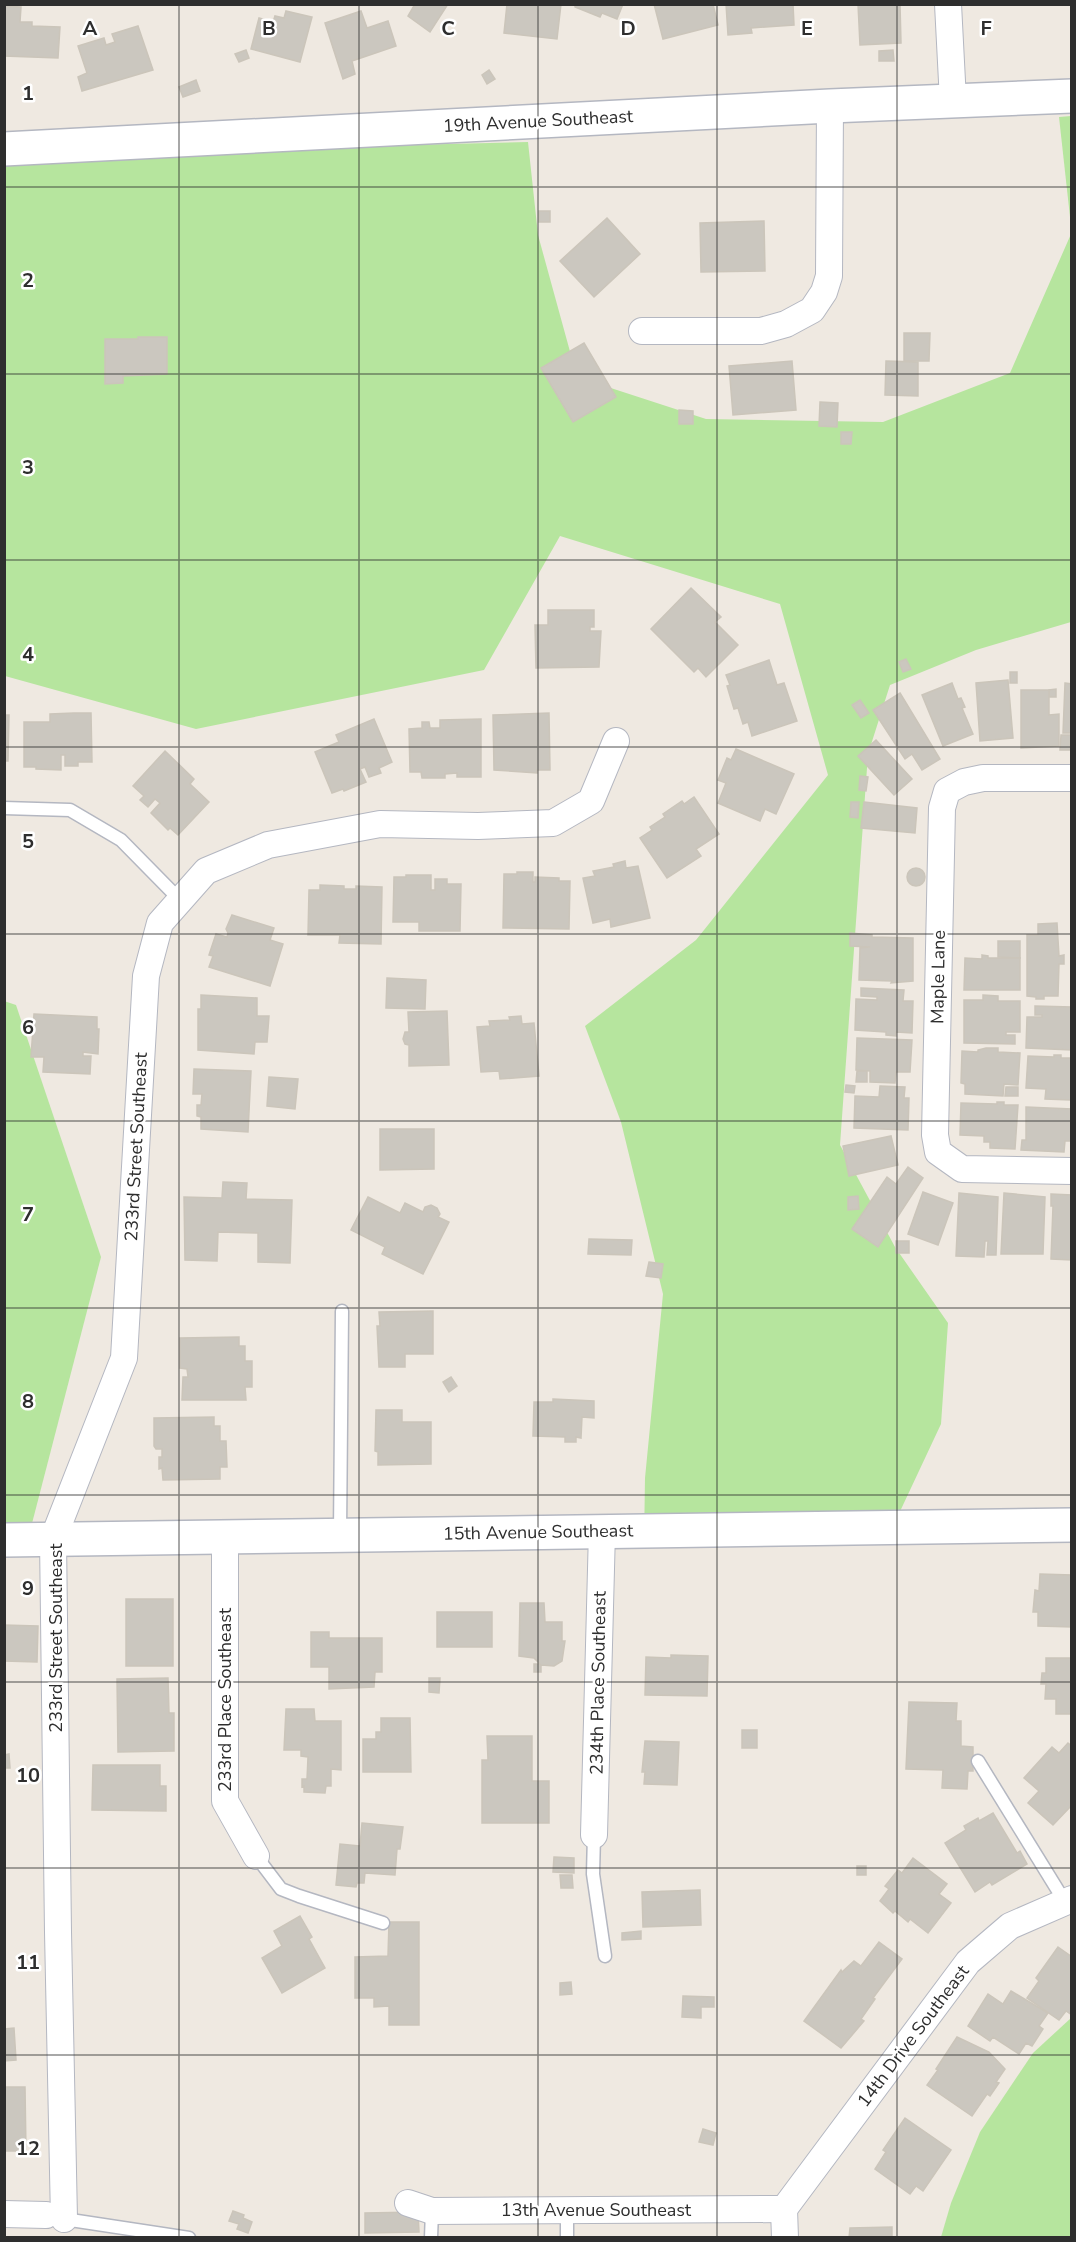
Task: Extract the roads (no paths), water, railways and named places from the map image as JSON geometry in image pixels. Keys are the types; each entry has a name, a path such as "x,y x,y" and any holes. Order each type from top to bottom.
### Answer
{"street":[{"path":"948,4 952,101"},
{"name":"19th Avenue Southeast","path":"4,148 1071,96"},
{"path":"642,331 761,331 786,324 812,310 824,292 829,276 830,106"},
{"name":"233rd Street Southeast","path":"55,2217 58,1944 54,1539 124,1358 146,976 160,923 206,871 268,845 380,824 478,826 553,823 591,801 616,741"},
{"name":"Maple Lane","path":"1071,778 982,778 964,782 947,791 942,808 934,1135 938,1152 962,1169 1071,1171"},
{"name":"15th Avenue Southeast","path":"4,1540 1071,1525"},
{"name":"234th Place Southeast","path":"594,1835 602,1531"},
{"name":"233rd Place Southeast","path":"225,1536 225,1801 256,1856"},
{"name":"14th Drive Southeast","path":"784,2209 968,1962 1010,1926 1068,1900"},
{"name":"13th Avenue Southeast","path":"420,2207 567,2210 784,2209"},
{"path":"784,2209 785,2238"},
{"path":"4,2214 55,2217"}],"lane":[{"path":"4,808 70,810 121,840 181,901"},
{"path":"340,1535 342,1311"},
{"path":"978,1761 1068,1900"},
{"path":"594,1835 593,1874 605,1956"},
{"path":"256,1856 281,1889 383,1923"},
{"path":"420,2207 431,2238"},
{"path":"567,2210 567,2238"},
{"path":"55,2217 189,2238"}]}
